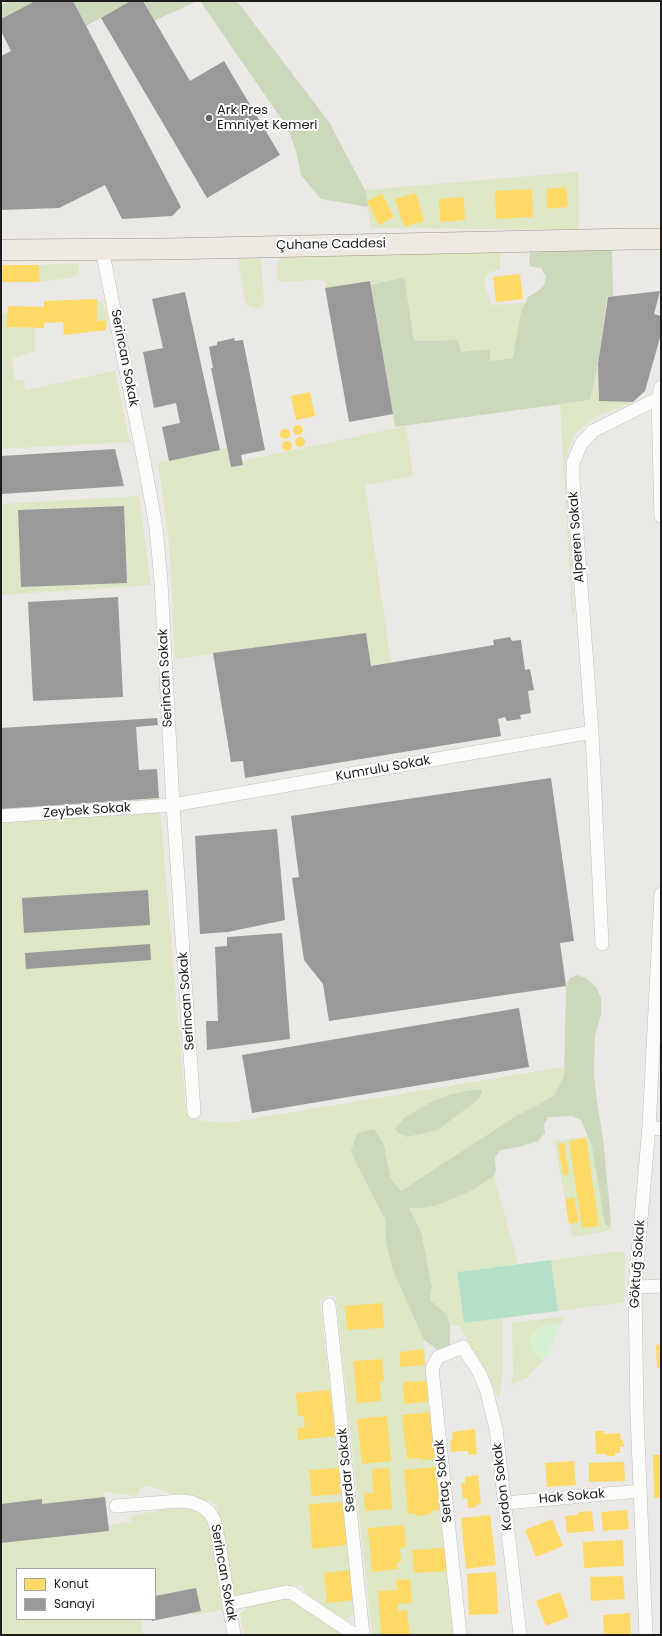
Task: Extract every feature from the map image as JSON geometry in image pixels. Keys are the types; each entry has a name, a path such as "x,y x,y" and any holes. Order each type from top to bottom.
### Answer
{"main road":[{"name":"Çuhane Caddesi","path":"1,250 661,239"}],"street":[{"name":"Serincan Sokak","path":"102,249 144,456 156,527 161,582 173,806 194,1112"},
{"path":"660,394 661,516"},
{"name":"Alperen Sokak","path":"602,944 592,732 573,463 581,444 593,431 660,394"},
{"name":"Kumrulu Sokak","path":"173,806 592,732"},
{"name":"Zeybek Sokak","path":"1,816 173,806"},
{"name":"Göktuğ Sokak","path":"646,1635 640,1492 635,1287 655,1128 661,894"},
{"path":"635,1287 661,1286"},
{"name":"Serdar Sokak","path":"329,1305 363,1635"},
{"name":"Kordon Sokak","path":"463,1347 480,1374 491,1407 496,1429 520,1635"},
{"name":"Sertaç Sokak","path":"460,1635 432,1368 438,1357 463,1347"},
{"name":"Hak Sokak","path":"505,1503 640,1492"},
{"name":"Serincan Sokak","path":"116,1506 191,1502 203,1507 214,1520 234,1635"},
{"path":"229,1604 286,1592 292,1593 355,1635"}],"green space":[{"path":"7,1 35,1 1,19 1,5"},
{"path":"73,1 130,1 86,26"},
{"path":"143,1 197,1 154,21"},
{"path":"200,1 237,1 329,122 365,190 368,207 321,199 313,190 301,175 296,151 287,127"},
{"path":"578,172 579,230 371,228 365,190"},
{"path":"609,246 612,251 613,296 607,297 598,364 590,400 395,427 371,285 404,277 414,341 458,340 461,352 490,349 490,361 513,358 521,312 528,297 544,285 546,276 541,268 529,266 530,253"},
{"path":"500,252 500,270 489,272 486,276 485,285 489,299 492,305 525,303 521,312 513,358 490,361 490,349 460,352 458,340 413,341 403,277 371,285 370,281 325,288 326,284 323,279 286,282 279,281 277,274 278,260 284,256"},
{"path":"261,258 264,302 262,306 254,308 248,306 245,301 238,259"},
{"path":"78,263 79,269 77,274 71,278 40,282 39,265"},
{"path":"97,300 102,303 108,318 106,330 105,320 97,321"},
{"path":"1,313 7,313 6,327 35,328 35,351 12,358 15,381 24,380 25,390 115,371 130,442 1,449"},
{"path":"598,364 599,401 633,402 595,417 575,434 568,450 565,469 574,615 572,615 560,404 590,400"},
{"path":"406,426 413,476 365,485 391,662 371,666 366,633 175,659 169,542 158,463 227,448 231,467 243,465 243,461"},
{"path":"139,496 151,585 1,595 1,504","holes":["124,506 127,582 21,587 18,510"]},
{"path":"159,798 186,1112 192,1118 228,1123 563,1067 564,1076 554,1096 516,1116 401,1191 390,1177 384,1145 358,1167 385,1219 386,1242 393,1271 424,1340 428,1402 454,1635 372,1635 336,1297 328,1295 324,1296 320,1301 355,1608 354,1615 344,1620 309,1598 302,1585 295,1585 245,1598 233,1593 229,1587 217,1506 210,1501 177,1497 154,1487 145,1486 139,1490 136,1496 104,1492 108,1526 130,1522 132,1516 169,1508 198,1510 204,1514 211,1526 222,1610 192,1615 192,1613 201,1611 196,1588 156,1596 156,1568 16,1568 16,1620 141,1620 143,1635 1,1635 1,809"},
{"path":"578,975 586,978 597,988 601,999 601,1014 595,1036 594,1074 603,1138 611,1222 609,1227 605,1224 592,1146 581,1120 572,1116 548,1117 544,1125 545,1133 538,1141 519,1147 500,1150 495,1158 496,1170 494,1176 471,1191 437,1205 423,1208 409,1208 421,1231 432,1287 430,1300 446,1314 450,1324 450,1346 438,1350 424,1340 393,1271 386,1242 385,1219 351,1151 357,1133 374,1129 384,1145 390,1177 401,1191 516,1116 554,1096 564,1076 566,986 570,978"},
{"path":"479,1089 482,1091 481,1095 474,1103 437,1130 407,1137 398,1133 395,1129 403,1119 429,1103 451,1094"},
{"path":"588,1136 592,1146 609,1226 611,1222 612,1230 572,1237 554,1141"},
{"path":"494,1176 518,1264 457,1272 464,1323 503,1318 503,1373 499,1398 460,1326 450,1324 446,1314 430,1300 432,1287 421,1231 409,1208 423,1208 437,1204 471,1191"},
{"path":"623,1251 625,1256 624,1302 558,1311 551,1260"},
{"path":"551,1260 558,1311 464,1323 457,1272"},
{"path":"564,1316 560,1325 555,1324 543,1326 536,1330 530,1342 536,1355 543,1360 528,1377 511,1385 513,1376 512,1323"},
{"path":"550,1324 560,1325 550,1350 543,1360 536,1355 530,1342 536,1330"},
{"path":"284,1598 292,1600 344,1635 244,1635 240,1613 254,1604"}],"building: Konut":[{"path":"566,187 568,207 547,209 546,189"},
{"path":"532,189 533,217 496,219 495,191"},
{"path":"416,193 424,221 404,227 395,199"},
{"path":"382,194 394,217 379,225 367,201"},
{"path":"464,197 465,220 440,222 439,199"},
{"path":"1,265 39,265 40,282 1,282"},
{"path":"520,274 523,299 496,302 493,277"},
{"path":"97,299 97,321 106,320 106,330 64,335 63,322 44,323 44,328 6,327 8,306 44,307 44,301"},
{"path":"310,392 315,416 296,420 291,396"},
{"path":"298,425 303,430 298,435 293,430"},
{"path":"285,429 290,434 285,439 280,434"},
{"path":"300,437 305,442 300,447 295,442"},
{"path":"287,441 292,446 287,451 282,446"},
{"path":"586,1138 599,1226 582,1228 569,1141"},
{"path":"564,1143 569,1174 563,1175 558,1144"},
{"path":"574,1197 579,1222 569,1224 565,1199"},
{"path":"382,1303 384,1328 347,1330 345,1306"},
{"path":"661,1344 661,1367 657,1368 656,1345"},
{"path":"424,1349 425,1365 400,1367 400,1352"},
{"path":"382,1359 384,1381 380,1381 381,1401 357,1403 353,1361"},
{"path":"427,1381 428,1402 404,1404 403,1382"},
{"path":"330,1390 335,1436 298,1440 297,1428 305,1427 304,1416 298,1416 296,1393"},
{"path":"430,1412 435,1459 407,1459 402,1415"},
{"path":"387,1416 391,1461 362,1464 357,1419"},
{"path":"475,1429 477,1454 468,1455 468,1451 451,1452 450,1440 453,1439 452,1432"},
{"path":"595,1431 604,1431 604,1434 620,1433 624,1447 620,1447 620,1453 615,1453 615,1456 596,1454"},
{"path":"653,1455 661,1455 661,1498 654,1498"},
{"path":"574,1461 576,1485 547,1487 545,1463"},
{"path":"624,1462 625,1481 589,1482 589,1463"},
{"path":"436,1467 440,1510 430,1511 431,1514 416,1516 415,1513 408,1514 404,1470"},
{"path":"339,1468 341,1494 312,1496 309,1470"},
{"path":"389,1468 392,1509 365,1511 364,1493 373,1493 372,1469"},
{"path":"478,1475 481,1504 476,1505 476,1507 468,1508 467,1498 463,1499 461,1483 465,1483 465,1477"},
{"path":"342,1502 347,1545 312,1549 309,1504"},
{"path":"627,1510 629,1529 603,1531 601,1512"},
{"path":"592,1511 594,1531 567,1533 565,1516 578,1515 578,1512"},
{"path":"490,1515 496,1565 466,1569 461,1518"},
{"path":"552,1519 563,1546 536,1557 525,1530"},
{"path":"404,1525 406,1547 400,1548 401,1562 397,1562 398,1569 372,1572 368,1528"},
{"path":"623,1540 624,1566 584,1568 583,1542"},
{"path":"445,1548 447,1571 414,1573 412,1550"},
{"path":"351,1570 354,1600 327,1603 324,1573"},
{"path":"496,1572 498,1614 469,1615 467,1574"},
{"path":"623,1576 625,1599 591,1601 590,1577"},
{"path":"410,1579 412,1603 398,1604 398,1611 407,1610 410,1635 381,1635 378,1591 397,1590 396,1580"},
{"path":"560,1592 569,1617 546,1626 536,1601"},
{"path":"630,1613 631,1635 604,1635 603,1615"}],"building: Sanayi":[{"path":"35,1 73,1 181,207 172,216 122,219 105,185 59,208 1,210 1,56 11,51 1,31 1,19"},
{"name":"Ark Pres Emniyet Kemeri","path":"130,1 143,1 190,81 224,61 280,155 207,198 101,18"},
{"path":"370,281 393,414 349,422 325,288"},
{"path":"660,291 654,314 661,316 661,334 645,391 633,402 599,401 598,364 608,297"},
{"path":"185,292 220,450 169,461 162,427 180,423 176,403 154,408 143,352 163,348 152,299"},
{"path":"234,338 235,341 243,340 265,450 241,455 243,465 231,467 211,368 213,368 209,347 217,345 217,342"},
{"path":"115,449 124,486 1,494 1,456"},
{"path":"124,506 127,583 21,587 18,510"},
{"path":"118,597 123,697 33,701 28,602"},
{"path":"366,633 371,666 494,645 493,640 510,637 512,641 521,640 525,670 530,669 534,690 528,691 531,713 520,715 521,719 507,721 505,717 498,719 501,736 245,778 243,761 231,762 213,653"},
{"path":"157,718 158,725 136,727 139,770 157,769 159,798 1,809 1,728"},
{"path":"551,778 574,941 560,943 566,986 329,1021 323,984 304,960 292,878 299,877 291,816"},
{"path":"277,829 285,920 228,932 200,934 195,836"},
{"path":"148,890 150,925 24,933 22,898"},
{"path":"282,933 290,1039 207,1050 206,1021 218,1021 215,947 227,946 227,937"},
{"path":"150,944 151,960 26,969 25,953"},
{"path":"519,1008 529,1067 252,1113 242,1055"},
{"path":"105,1497 109,1531 1,1543 1,1504 42,1499 42,1504"},
{"path":"196,1588 201,1611 152,1621 156,1620 156,1596"}],"place":[{"name":"Ark Pres Emniyet Kemeri","path":"209,118"}]}
